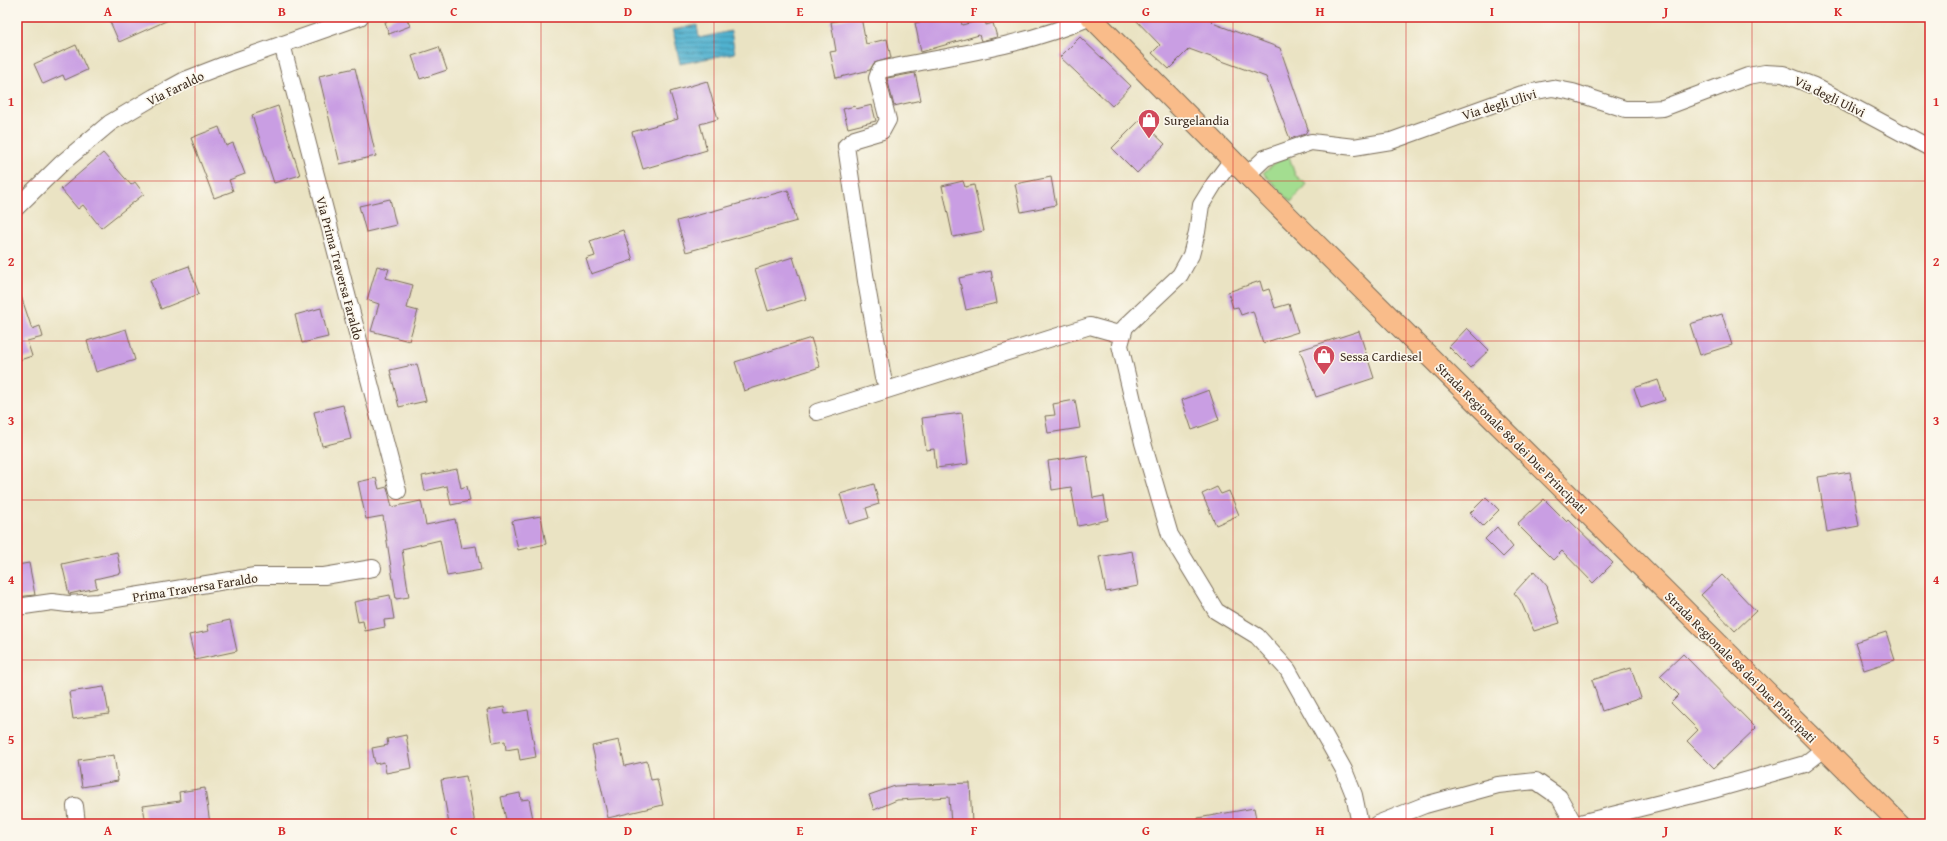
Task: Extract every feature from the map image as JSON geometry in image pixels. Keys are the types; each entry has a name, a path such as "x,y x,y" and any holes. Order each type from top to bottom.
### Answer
{"main road":[{"name":"Strada Regionale 88 dei Due Principati","path":"1091,17 1247,175 1900,824"}],"street":[{"name":"Via Faraldo","path":"17,207 61,164 110,123 154,96 185,80 360,17"},
{"path":"883,378 866,281 846,146 855,139 882,131 888,120 877,78 880,70 1006,45 1060,31 1091,17"},
{"name":"Via Prima Traversa Faraldo","path":"282,44 398,491"},
{"name":"Via degli Ulivi","path":"1247,175 1265,158 1311,142 1354,147 1391,141 1530,93 1552,88 1579,93 1626,108 1663,108 1727,83 1748,76 1765,73 1783,74 1814,86 1930,148"},
{"path":"1232,160 1214,184 1201,205 1197,232 1191,255 1180,275 1125,327 1120,345 1143,443 1170,535 1216,611 1257,636 1288,670 1344,770 1354,795 1371,824 1425,805 1498,785 1536,781 1559,797 1575,824 1712,790 1805,764 1824,749"},
{"path":"817,412 1090,326 1122,335"},
{"name":"Prima Traversa Faraldo","path":"17,607 52,602 68,604 98,602 255,576 324,576 373,568"},
{"path":"1398,824 1425,805"},
{"path":"75,806 77,824"}],"green space":[{"path":"1289,156 1295,175 1306,184 1291,202 1263,173 1277,161"}],"water":[{"path":"697,25 699,38 731,31 735,53 680,64 673,30"}],"building":[{"path":"108,17 175,17 119,42"},
{"path":"397,17 406,17 410,26 389,34 385,22"},
{"path":"861,17 866,44 887,39 891,58 874,63 870,70 836,78 830,52 836,51 831,22"},
{"path":"942,17 960,17 962,25 985,19 986,25 993,23 997,37 981,41 979,35 921,52 915,23"},
{"path":"1133,17 1208,17 1215,24 1280,48 1308,129 1305,134 1290,139 1266,77 1189,49 1169,69 1152,53 1160,45"},
{"path":"1080,37 1131,86 1112,106 1060,57"},
{"path":"76,45 87,70 65,80 63,75 43,84 34,64"},
{"path":"439,47 447,70 420,79 412,56"},
{"path":"355,68 376,156 340,164 319,76"},
{"path":"915,73 921,100 894,106 887,78"},
{"path":"707,81 718,119 700,124 707,150 643,169 632,132 678,119 670,92"},
{"path":"872,105 876,121 848,128 843,109 855,106 856,109"},
{"path":"278,106 300,175 274,183 252,115"},
{"path":"1140,120 1165,144 1137,173 1112,148"},
{"path":"219,127 226,146 233,143 245,174 229,180 233,191 214,198 191,138"},
{"path":"103,153 131,185 135,182 144,194 101,228 83,205 78,209 61,189"},
{"path":"1051,177 1056,205 1021,212 1015,184"},
{"path":"963,181 965,187 974,185 984,231 953,237 942,186"},
{"path":"788,190 797,221 686,252 677,221"},
{"path":"390,199 396,225 366,232 359,206"},
{"path":"623,230 633,260 591,274 586,259 595,256 590,241"},
{"path":"793,257 806,299 768,311 755,269"},
{"path":"189,266 199,294 161,309 150,280"},
{"path":"377,266 389,269 386,278 413,285 407,308 418,311 409,341 371,331 379,304 367,300"},
{"path":"991,271 997,303 966,310 959,278"},
{"path":"1260,281 1263,291 1269,289 1275,308 1289,304 1298,332 1263,343 1253,311 1241,315 1238,307 1233,308 1228,292"},
{"path":"17,290 19,290 32,329 40,326 43,337 27,341 32,356 17,361"},
{"path":"321,308 328,337 302,343 295,315"},
{"path":"1722,314 1732,345 1700,355 1690,324"},
{"path":"1467,328 1489,350 1470,368 1449,347"},
{"path":"126,329 135,360 96,372 87,341"},
{"path":"1359,331 1374,378 1316,397 1300,350"},
{"path":"811,338 820,367 744,391 735,362"},
{"path":"417,364 426,401 399,407 390,370"},
{"path":"1658,380 1665,400 1641,408 1634,388"},
{"path":"1209,390 1219,420 1192,430 1182,400"},
{"path":"1075,400 1080,428 1048,433 1045,416 1055,415 1053,404"},
{"path":"343,405 351,439 322,446 314,412"},
{"path":"962,413 968,464 936,468 934,449 926,450 922,418"},
{"path":"1087,455 1093,498 1104,496 1108,520 1078,526 1071,487 1052,490 1048,461"},
{"path":"457,469 461,488 467,486 470,501 451,505 447,486 425,491 422,476"},
{"path":"1850,472 1859,526 1827,532 1818,477"},
{"path":"376,478 379,489 387,487 392,507 421,501 426,525 455,519 461,548 476,546 481,570 447,576 440,540 402,549 409,597 396,599 383,516 366,519 358,482"},
{"path":"874,484 879,504 866,508 869,518 849,524 840,494"},
{"path":"1217,487 1221,494 1229,491 1239,515 1216,525 1202,494"},
{"path":"1486,497 1499,510 1483,526 1470,513"},
{"path":"1544,499 1567,522 1569,520 1613,563 1593,583 1562,551 1553,560 1517,524"},
{"path":"541,516 546,544 518,550 512,521"},
{"path":"1497,527 1513,547 1503,557 1485,539"},
{"path":"1132,551 1138,586 1106,592 1099,557"},
{"path":"117,552 121,573 95,579 97,588 69,594 62,564"},
{"path":"29,563 35,595 17,597 17,565"},
{"path":"1534,571 1547,586 1560,623 1534,631 1520,600 1514,593"},
{"path":"1722,575 1756,611 1735,631 1701,595"},
{"path":"390,595 394,619 384,620 385,627 365,631 363,621 358,622 354,602"},
{"path":"230,620 237,651 195,660 189,635 209,631 207,625"},
{"path":"1886,632 1895,660 1864,670 1855,642"},
{"path":"1683,654 1756,728 1714,768 1687,741 1698,730 1671,703 1679,695 1660,676"},
{"path":"1631,668 1641,698 1602,711 1592,680"},
{"path":"104,687 109,714 73,719 69,692"},
{"path":"504,707 505,714 528,710 536,757 520,760 518,748 506,750 505,741 493,743 487,710"},
{"path":"406,735 412,768 386,773 384,762 375,764 372,748 388,745 387,739"},
{"path":"619,740 625,766 647,761 651,780 657,779 663,805 608,818 592,746"},
{"path":"114,755 118,781 82,787 78,760"},
{"path":"466,776 475,824 449,824 441,780"},
{"path":"970,783 972,824 951,824 949,797 897,800 874,810 869,795 895,786"},
{"path":"205,788 210,824 146,824 143,806 180,801 179,792"},
{"path":"520,793 521,800 529,799 534,824 507,824 501,797"},
{"path":"1254,808 1257,824 1198,824 1198,818"}],"place":[{"name":"Surgelandia","path":"1149,140"},
{"name":"Sessa Cardiesel","path":"1324,376"}]}
